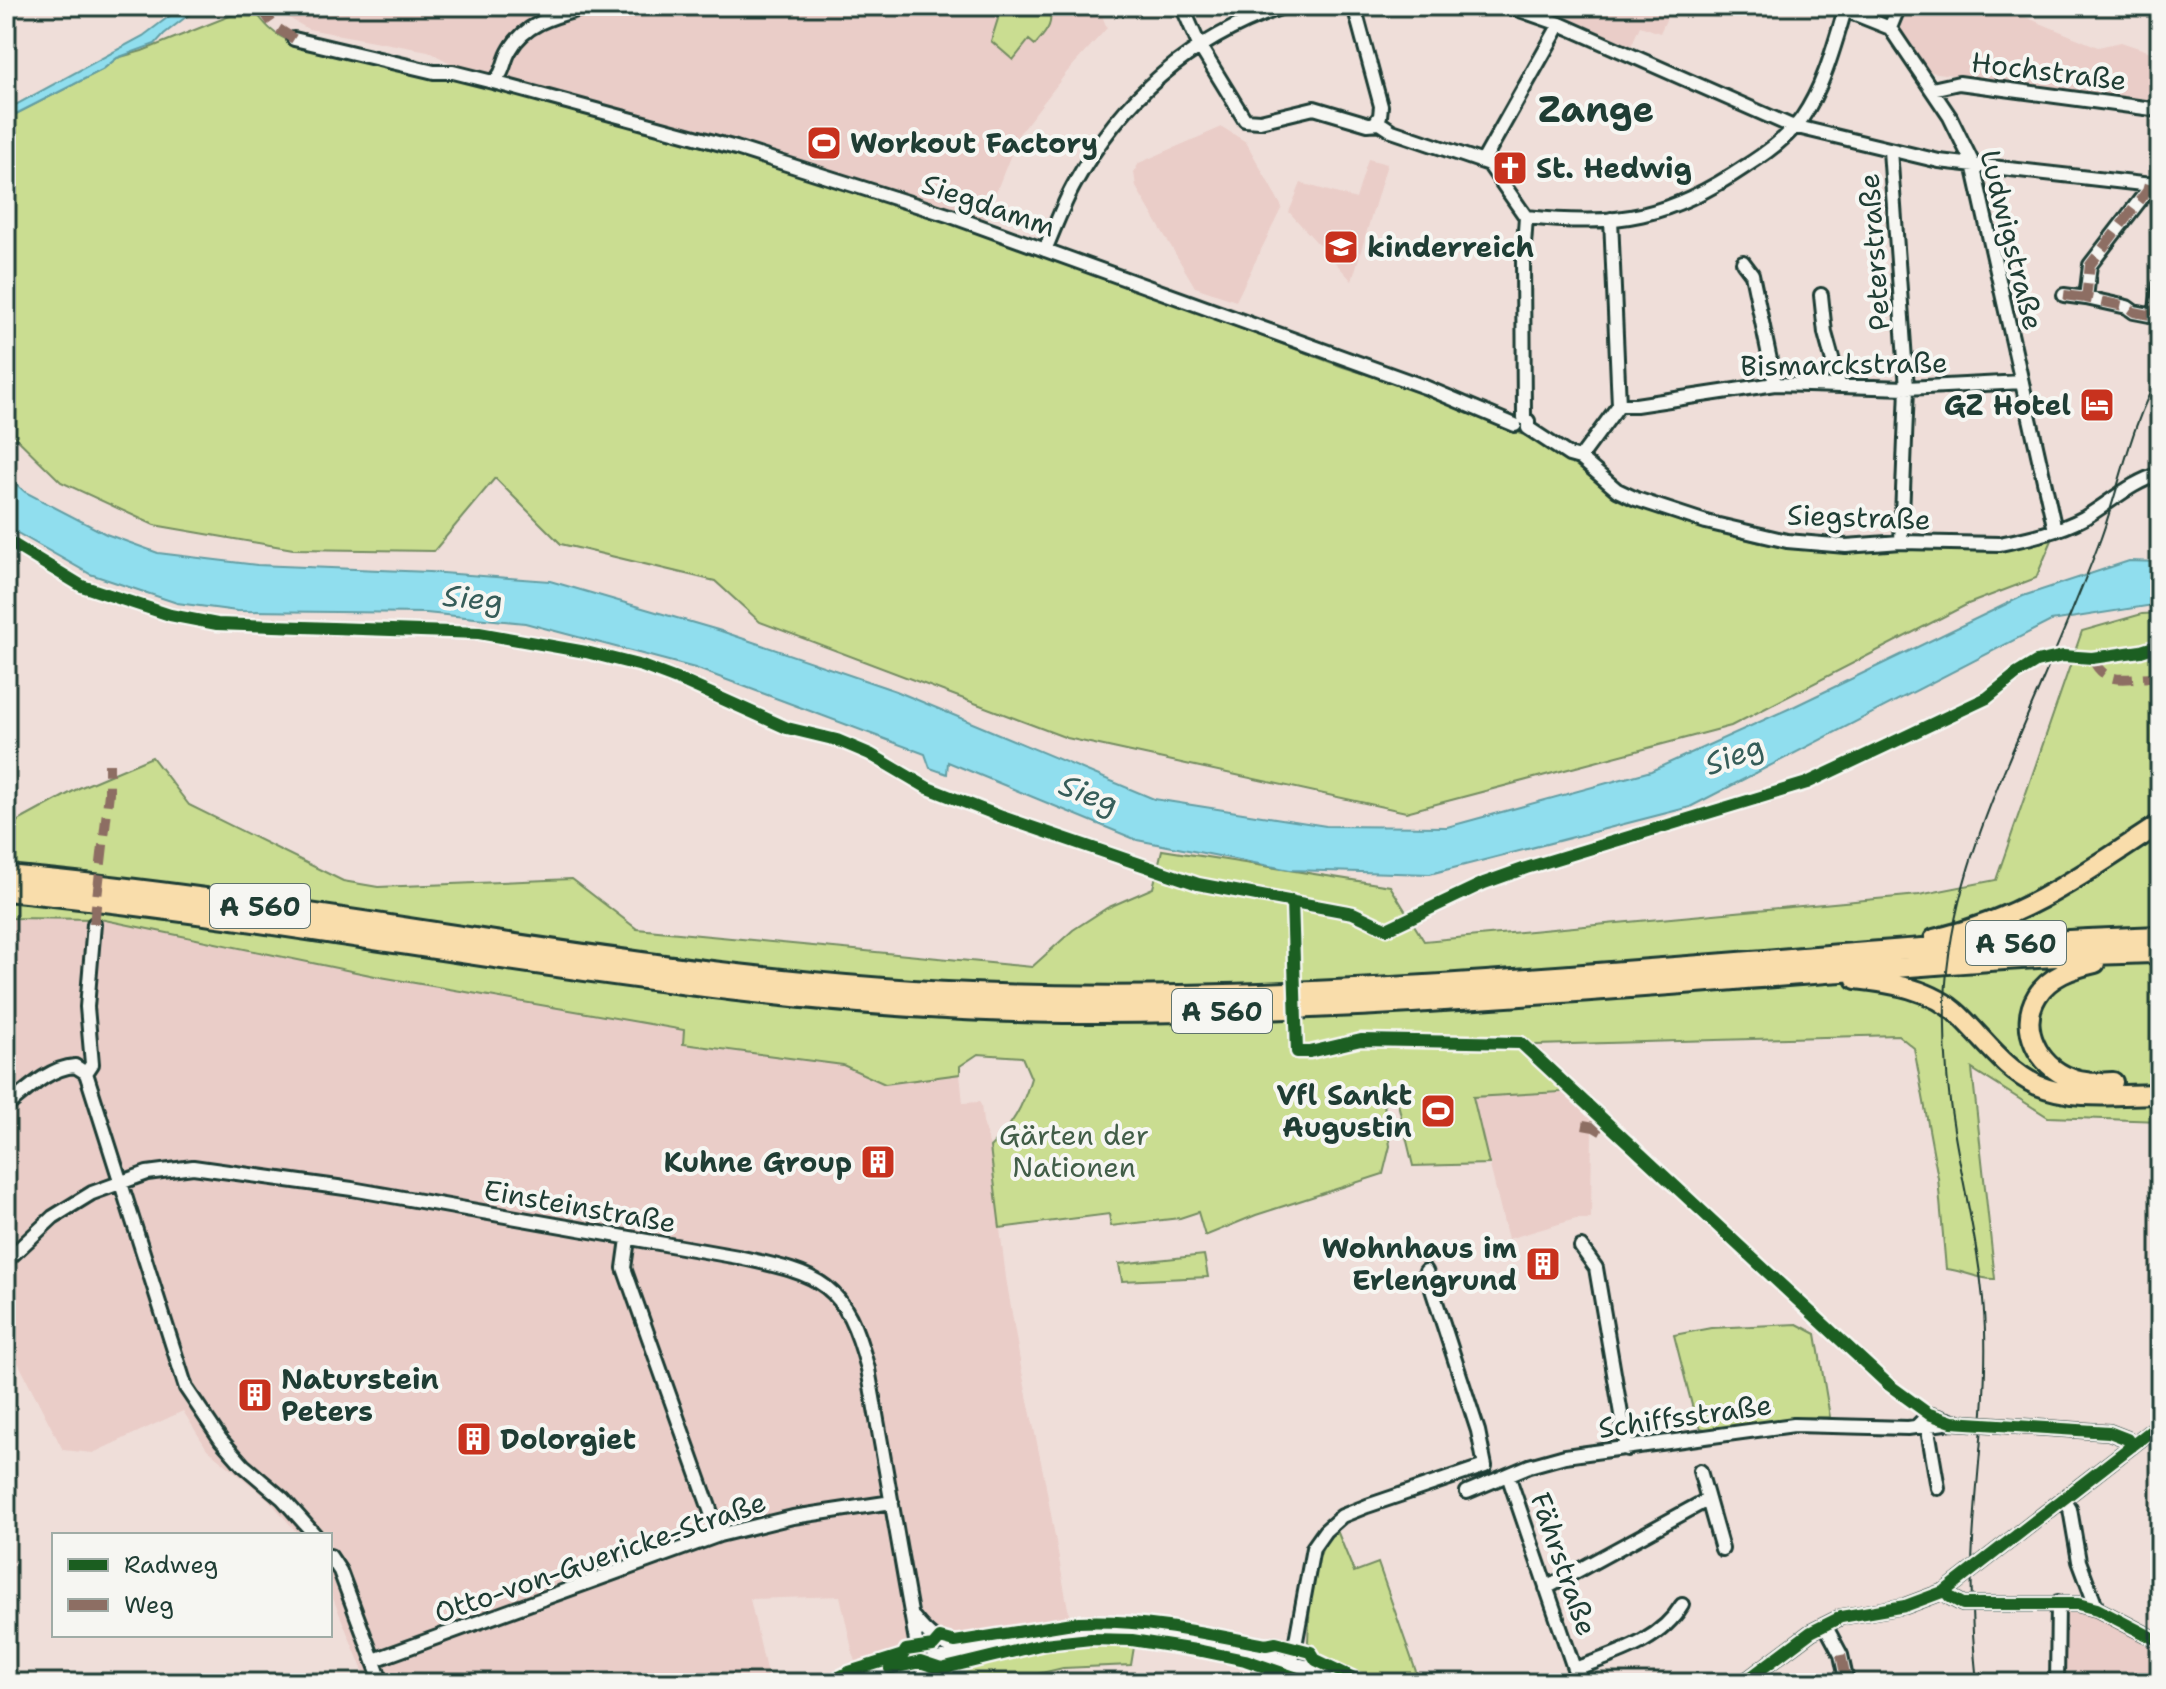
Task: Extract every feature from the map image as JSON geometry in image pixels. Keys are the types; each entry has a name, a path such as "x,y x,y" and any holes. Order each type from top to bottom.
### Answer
{"highway":[{"path":"1873,951 1969,931 2008,916 2056,892 2160,824"},
{"path":"6,864 127,887"},
{"name":"A 560","path":"6,875 127,887 543,949 750,975 884,988 994,994 1109,997 1309,992 1529,979 1873,951 2160,936"},
{"name":"A 560","path":"6,891 187,912 542,965 750,992 858,1003 1044,1012 1270,1010 1967,963 2160,954"},
{"path":"6,898 65,897"},
{"path":"2160,954 2094,963 2053,979 2037,995 2029,1028 2035,1049 2051,1067 2070,1079 2093,1083 2160,1081"},
{"path":"1813,974 1893,984 1938,1000 1957,1013 2011,1068 2038,1085 2081,1095 2160,1094"}],"street":[{"path":"493,82 501,76 509,50 525,33 556,15 591,6"},
{"path":"1182,6 1199,45 1240,117 1245,120 1256,122 1314,108 1368,124 1384,124 1392,131 1489,164 1526,217 1522,423"},
{"path":"1045,250 1074,184 1108,132 1166,70 1199,45 1242,23 1286,6"},
{"path":"1354,6 1381,106 1375,123"},
{"path":"1508,6 1560,24 1794,126 1939,161 2155,185"},
{"path":"1526,217 1570,222 1611,219 1663,211 1696,197 1759,157 1802,117 1822,77 1845,10 1890,28 1899,6"},
{"path":"1483,161 1560,24"},
{"name":"Ludwigstraße","path":"1890,28 1950,117 1973,164 2055,530"},
{"name":"Siegdamm","path":"294,39 434,72 453,72 493,82 787,163 951,216 1522,423"},
{"name":"Hochstraße","path":"1932,89 1959,83 2160,110"},
{"name":"Peterstraße","path":"1890,150 1907,388 1901,542"},
{"path":"2086,298 2090,265 2147,191 2155,185"},
{"path":"1580,458 1619,405 1611,219"},
{"path":"1743,262 1752,274 1775,384"},
{"path":"2064,295 2157,317 2160,284"},
{"path":"1821,295 1825,333 1839,384"},
{"name":"Bismarckstraße","path":"1619,405 1775,384 1907,388 2022,382"},
{"name":"Siegstraße","path":"1522,423 1569,455 1580,458 1617,490 1636,499 1706,522 1787,541 1846,546 1901,542 2000,544 2055,530 2083,518 2132,485 2156,475"},
{"path":"86,1073 92,1064 87,1007 94,924"},
{"path":"6,1107 39,1081 63,1068 75,1066 86,1073 186,1388 221,1440 243,1465 283,1499 313,1533"},
{"name":"Einsteinstraße","path":"6,1261 63,1210 92,1193 121,1181 167,1170 213,1169 370,1192 786,1267 812,1277 836,1294 848,1311 861,1342 926,1683"},
{"path":"628,1239 624,1268 719,1535"},
{"path":"1581,1247 1596,1268 1627,1449"},
{"path":"1292,1662 1313,1548 1325,1531 1342,1516 1485,1466 1478,1431 1426,1271"},
{"path":"1925,1421 1938,1488"},
{"name":"Schiffsstraße","path":"1467,1492 1565,1456 1794,1425 1952,1422 2109,1432 2127,1439 2132,1446"},
{"path":"1743,1683 1784,1650 1841,1617 1905,1606 1945,1591 2160,1424"},
{"path":"1700,1471 1722,1549"},
{"name":"Fährstraße","path":"1508,1475 1579,1683"},
{"path":"2064,1499 2070,1509 2079,1561 2097,1609"},
{"path":"1546,1588 1707,1500"},
{"name":"Otto-von-Guericke-Straße","path":"374,1660 719,1535 793,1517 892,1502"},
{"path":"332,1559 340,1571 382,1683"},
{"path":"1945,1591 1963,1604 2058,1602 2097,1609 2160,1639"},
{"path":"2057,1683 2058,1602"},
{"name":"Fährstraße","path":"1575,1669 1642,1644 1675,1616 1682,1605"},
{"path":"912,1616 925,1633 937,1642 960,1651"},
{"path":"1825,1625 1841,1655 1847,1683"},
{"path":"844,1683 960,1651 1080,1629 1121,1629 1292,1662 1343,1683"}],"shaded area":[{"path":"278,6 1098,6 1107,28 1067,72 1019,134 985,220 736,143 514,84 454,65 428,51 308,29 289,18"},
{"path":"1544,6 1686,6 1670,11 1660,33 1640,26 1631,46 1542,9"},
{"path":"1907,6 1999,6 2098,47 2121,42 2160,55 2160,102 1930,72 1897,27"},
{"path":"1222,127 1246,142 1282,207 1236,301 1195,287 1136,187 1134,172 1139,163"},
{"name":"kinderreich","path":"1368,159 1387,164 1352,281 1289,212 1301,183 1356,199"},
{"path":"6,918 100,919 375,976 685,1030 683,1044 843,1065 885,1084 960,1074 963,1103 979,1102 981,1105 990,1147 1006,1278 1021,1367 1070,1620 955,1642 856,1667 840,1596 750,1599 769,1683 368,1683 332,1596 332,1533 297,1533 268,1499 207,1449 183,1411 93,1453 63,1450 6,1339"},
{"path":"1561,1092 1592,1122 1591,1219 1576,1219 1508,1239 1473,1097"},
{"path":"2069,1607 2088,1611 2160,1642 2160,1683 2060,1683 2063,1611"}],"green space":[{"path":"1002,6 1048,6 1050,12 1050,23 1043,36 1035,45 1029,40 1013,60 991,41"},
{"path":"252,7 270,29 293,42 495,88 717,147 980,231 1343,367 1436,396 1548,446 1634,506 1760,543 1813,548 2000,551 2052,540 2036,578 1968,604 1731,726 1406,812 1067,738 760,622 715,581 561,544 495,478 434,551 293,549 154,525 61,482 6,428 6,119 102,70 117,58"},
{"name":"Gärten der Nationen","path":"2160,613 2160,1121 2048,1117 1972,1069 1995,1279 1946,1269 1938,1178 1914,1048 1898,1035 1535,1045 1535,1054 1531,1058 1565,1088 1561,1092 1473,1097 1489,1164 1413,1166 1396,1095 1383,1097 1390,1146 1383,1174 1256,1215 1205,1236 1198,1212 1180,1218 1111,1226 1109,1214 1000,1228 990,1147 1011,1124 1028,1088 1031,1078 1022,1057 978,1054 960,1066 960,1074 885,1084 843,1065 683,1044 684,1030 375,976 100,919 6,918 6,837 9,826 79,788 152,757 189,805 343,881 378,887 572,879 637,929 1032,967 1073,930 1107,908 1153,888 1162,850 1390,886 1424,941 1919,895 1996,880 2082,631 2142,614"},
{"path":"1204,1255 1208,1277 1122,1281 1119,1264"},
{"path":"1797,1324 1816,1334 1830,1417 1794,1418 1707,1430 1701,1428 1696,1421 1674,1335 1711,1328"},
{"path":"1336,1528 1354,1572 1378,1563 1420,1683 1365,1683 1322,1659 1308,1642 1316,1567 1327,1540"},
{"path":"1087,1644 1134,1647 1131,1665 1063,1668 998,1683 889,1683 1018,1653"}],"water":[{"path":"183,6 200,6 155,44 117,58 102,70 6,119 6,110 143,36"},
{"name":"Sieg","path":"6,475 25,492 106,534 158,553 257,565 550,581 718,630 896,691 1154,799 1326,826 1447,827 1651,771 1795,706 2023,596 2129,561 2160,562 2160,604 2051,621 1690,807 1430,874 1290,870 1137,840 948,762 947,774 930,768 925,754 695,668 525,623 426,613 237,611 177,603 90,574 14,531 6,524"}],"tram line":[{"path":"1977,1683 1972,1576 1983,1410 1984,1306 1948,1085 1945,1018 1947,967 1952,933 1979,835 2069,620 2106,524 2140,415 2160,374"}],"marked path":[{"path":"260,6 274,26 294,39"},
{"path":"2149,184 2147,191 2090,265 2086,298 2160,317"},
{"path":"2155,316 2160,284"},
{"path":"2064,295 2086,298"},
{"path":"2092,658 2098,668 2113,678 2160,678"},
{"path":"94,924 109,793 109,764"},
{"path":"1583,1125 1608,1135"},
{"path":"1841,1655 1847,1683"},
{"path":"904,1660 909,1679 915,1683"}],"cycle path":[{"path":"6,540 82,586 170,615 217,624 479,633 586,652 642,666 787,728 837,740 870,754 928,788 1002,817 1198,884 1353,913 1387,929 1484,883 1526,868 1807,783 1987,698 2036,662 2063,656 2092,658 2160,645"},
{"path":"1292,901 1297,1052 1361,1040 1521,1043 1889,1385 1929,1414 1952,1422 2109,1432 2127,1439 2132,1446"},
{"path":"1743,1683 1811,1632 1841,1617 1905,1606 1945,1591 2160,1424"},
{"path":"1945,1591 1963,1604 2078,1604 2097,1609 2160,1639"},
{"path":"827,1683 849,1672 903,1655 906,1650 933,1646 940,1638 955,1642 1079,1622 1173,1628 1266,1645 1276,1643 1311,1652 1316,1660 1364,1683"},
{"path":"890,1669 920,1662 941,1669 1044,1644 1091,1639 1132,1640 1245,1660 1312,1683"}],"place":[{"name":"Workout Factory","path":"824,143"},
{"name":"St. Hedwig","path":"1510,168"},
{"name":"kinderreich","path":"1341,247"},
{"name":"GZ Hotel","path":"2097,405"},
{"name":"Vfl Sankt Augustin","path":"1438,1111"},
{"name":"Kuhne Group","path":"878,1162"},
{"name":"Wohnhaus im Erlengrund","path":"1543,1264"},
{"name":"Naturstein Peters","path":"255,1395"},
{"name":"Dolorgiet","path":"474,1439"}],"district":[{"name":"Zange","path":"1596,109"}]}
